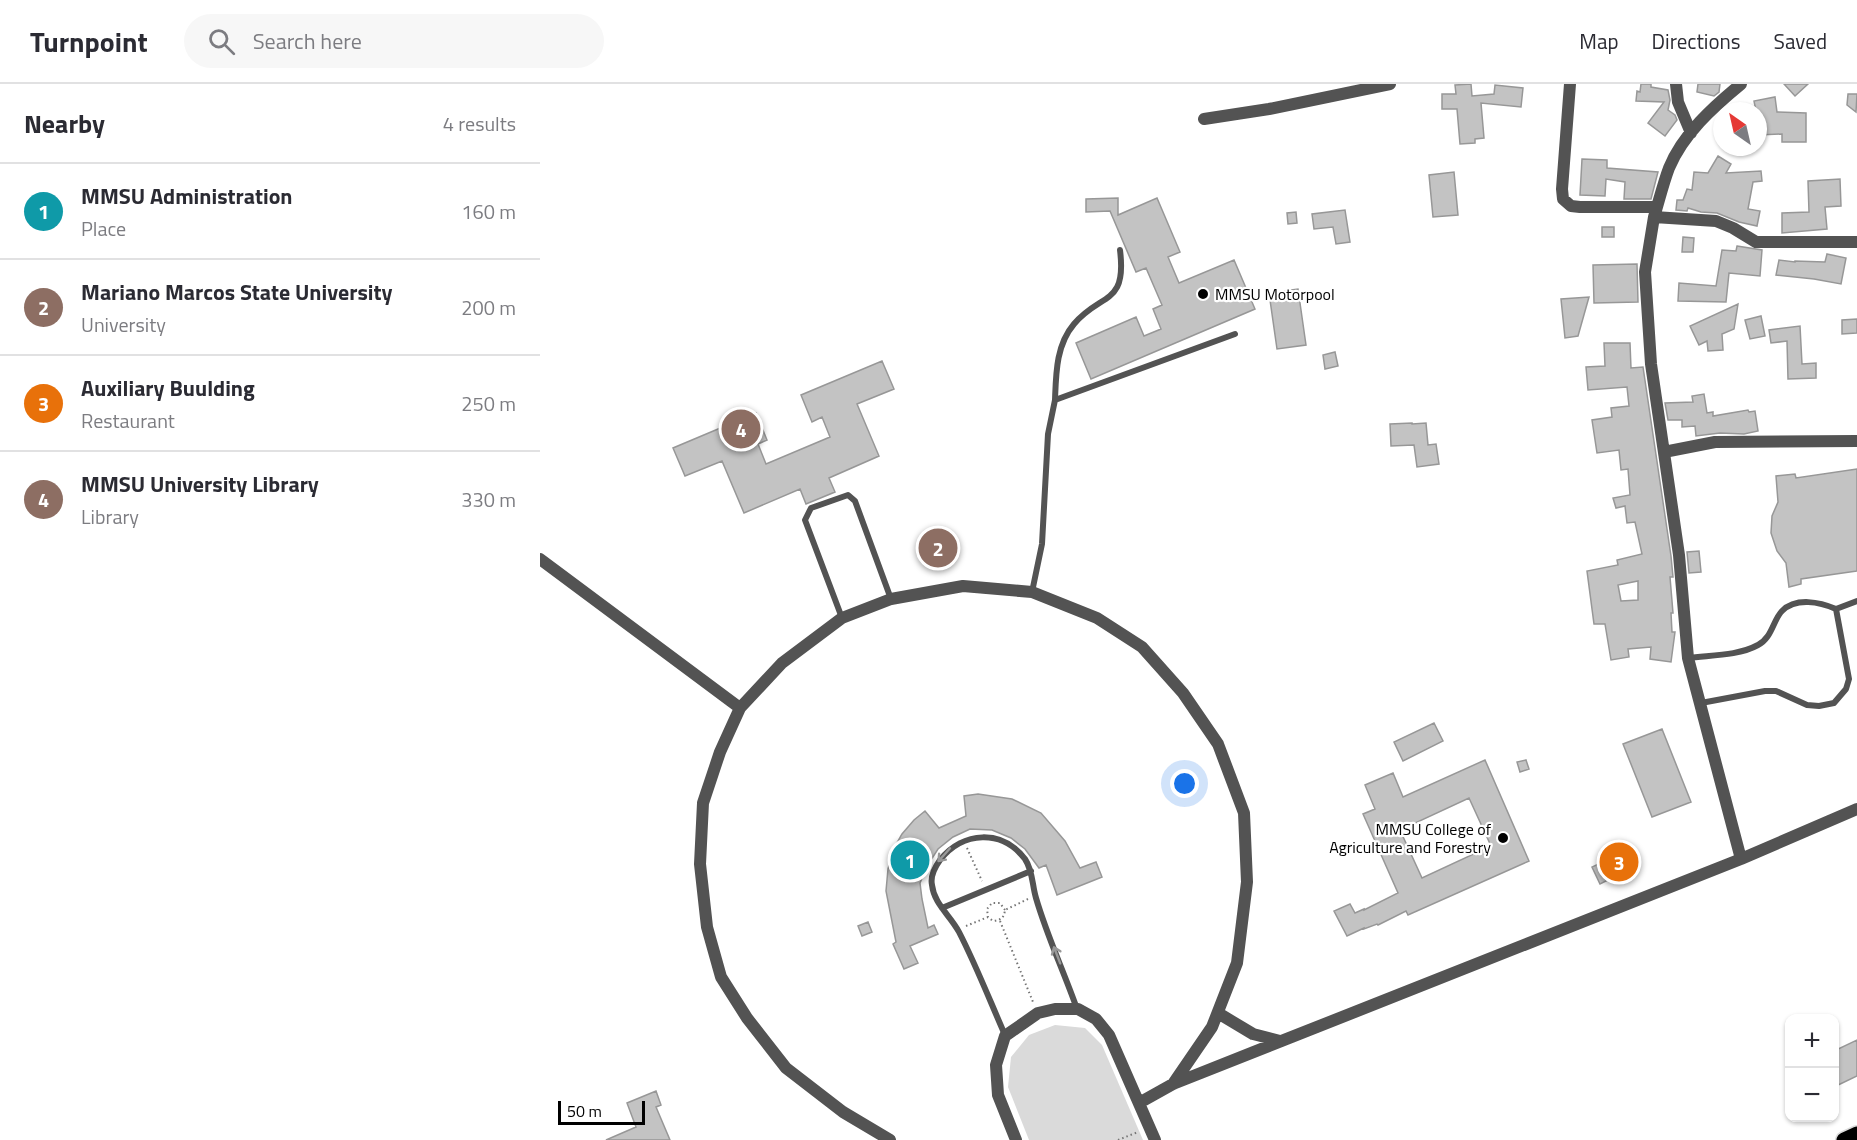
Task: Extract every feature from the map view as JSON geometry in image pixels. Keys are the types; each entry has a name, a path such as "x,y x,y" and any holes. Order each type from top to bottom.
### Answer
{"main road":[{"path":"1844,1140 1857,1134"}],"street":[{"path":"1204,119 1269,109 1390,84"},
{"path":"1570,84 1562,189 1563,199 1571,206 1655,212 1716,221 1733,228 1756,243 1857,242"},
{"path":"1676,84 1678,102 1690,133"},
{"path":"1741,84 1690,133 1670,167 1655,212 1646,272 1651,364 1679,555 1688,658 1741,859"},
{"path":"1664,452 1715,442 1857,441"},
{"path":"540,559 740,708"},
{"path":"890,1140 843,1112 786,1068 747,1018 721,977 706,927 700,864 703,803 720,752 740,708 782,663 842,618 891,599 963,586 1032,592 1096,618 1142,647 1183,693 1218,744 1244,813 1247,882 1237,963 1212,1028 1173,1084"},
{"path":"1139,1103 1173,1084 1741,859 1857,809"},
{"path":"1016,1140 998,1095 996,1065 1005,1036 1038,1013 1054,1009 1077,1009 1096,1019 1109,1035 1155,1140"},
{"path":"1218,1013 1253,1034 1281,1041"}],"lane":[{"path":"1032,592 1042,544 1048,434 1055,400 1057,362 1064,341 1073,325 1086,312 1102,303 1116,291 1122,269 1120,250"},
{"path":"1055,400 1235,334"},
{"path":"842,618 805,520 811,508 848,495 855,501 891,599"},
{"path":"1688,658 1738,652 1759,645 1772,631 1782,611 1800,603 1809,601 1823,603 1836,609 1857,601"},
{"path":"1701,703 1776,691 1807,705 1819,706 1834,703 1846,688 1849,679 1836,609"},
{"path":"1849,679 1857,678"},
{"path":"1005,1036 958,930 936,900 931,884 935,867 948,849 964,840 990,837 1014,847 1026,861 1031,871 1035,896 1077,1009"},
{"path":"942,908 1031,871"}],"path":[{"path":"964,840 992,903"},
{"path":"1005,910 1035,896"},
{"path":"992,903 1000,903 1005,910 1000,921"},
{"path":"992,903 987,909 988,917 993,921 1000,921"},
{"path":"958,930 988,917"},
{"path":"1000,921 1038,1013"},
{"path":"1118,1140 1150,1127"}],"shaded area":[{"path":"1055,1025 1085,1028 1102,1045 1143,1140 1029,1140 1008,1087 1011,1057 1029,1035"}],"building":[{"path":"1471,84 1472,96 1494,94 1495,85 1523,88 1521,107 1481,103 1484,138 1475,139 1475,143 1460,144 1457,109 1442,109 1442,94 1456,94 1455,85"},
{"path":"1641,84 1651,84 1651,87 1668,90 1670,100 1668,110 1675,115 1677,120 1665,136 1648,123 1664,102 1636,101 1637,91 1640,92"},
{"path":"1698,84 1720,84 1719,92 1714,96 1697,92"},
{"path":"1784,84 1808,84 1795,96"},
{"path":"1848,94 1857,94 1856,112 1847,105"},
{"path":"1775,97 1777,112 1806,113 1806,142 1782,142 1782,134 1767,135 1767,102 1754,101"},
{"path":"1718,156 1731,164 1726,173 1761,171 1762,181 1753,182 1748,209 1760,211 1757,226 1717,213 1688,208 1687,211 1676,210 1677,200 1683,200 1687,189 1692,190 1694,172 1708,173"},
{"path":"1582,159 1607,160 1607,168 1658,172 1651,199 1624,199 1625,182 1606,179 1605,196 1580,195"},
{"path":"1454,172 1458,215 1433,217 1429,175"},
{"path":"1840,179 1841,206 1825,207 1827,229 1782,233 1782,213 1809,212 1808,181"},
{"name":"MMSU Motorpool","path":"1118,198 1118,215 1157,198 1180,252 1168,257 1179,283 1234,260 1255,309 1091,379 1076,343 1136,317 1144,336 1161,329 1153,309 1162,305 1146,268 1136,272 1110,211 1086,212 1086,199"},
{"path":"1345,210 1350,242 1336,244 1333,227 1314,229 1312,214"},
{"path":"1296,212 1297,223 1288,224 1287,213"},
{"path":"1602,227 1614,227 1614,237 1602,237"},
{"path":"1683,237 1694,238 1693,252 1682,252"},
{"path":"1737,246 1762,250 1760,276 1729,273 1726,302 1678,301 1679,283 1716,286 1722,250 1736,251"},
{"path":"1827,254 1846,258 1841,284 1776,275 1779,260 1825,262"},
{"path":"1637,264 1638,302 1594,303 1593,265"},
{"path":"1298,289 1306,345 1277,349 1269,293"},
{"path":"1589,297 1578,336 1565,338 1561,299"},
{"path":"1738,304 1734,329 1722,334 1723,350 1708,351 1707,341 1699,345 1690,326"},
{"path":"1761,316 1765,336 1750,339 1745,320"},
{"path":"1857,319 1857,333 1842,334 1842,320"},
{"path":"1800,326 1802,364 1816,363 1816,378 1788,379 1787,341 1771,343 1769,330"},
{"path":"1604,343 1630,343 1631,368 1643,367 1673,577 1670,577 1673,613 1671,613 1672,632 1675,632 1671,662 1650,659 1651,647 1628,649 1629,657 1611,660 1605,624 1594,624 1587,571 1618,565 1617,560 1642,554 1635,522 1627,523 1625,506 1616,508 1613,498 1630,495 1628,469 1621,470 1619,450 1597,453 1592,420 1612,417 1611,408 1629,406 1627,387 1588,390 1586,367 1605,366","holes":["1638,581 1638,600 1621,601 1618,585"]},
{"path":"1335,352 1338,366 1325,369 1323,355"},
{"path":"882,361 894,389 857,404 879,456 829,478 835,492 806,504 800,489 744,513 722,461 685,476 673,448 756,413 767,440 758,444 766,464 830,437 822,417 812,422 801,395"},
{"path":"1704,394 1707,413 1713,412 1713,416 1748,410 1749,412 1755,411 1758,431 1744,434 1720,433 1696,436 1695,426 1682,427 1682,420 1668,420 1665,403 1693,402 1692,396"},
{"path":"1426,423 1428,445 1436,444 1439,464 1417,467 1414,445 1391,446 1390,424"},
{"path":"1857,469 1857,571 1801,579 1801,584 1789,587 1786,563 1777,551 1771,533 1772,516 1778,502 1776,476 1795,474 1796,478"},
{"path":"1699,551 1701,572 1689,573 1687,552"},
{"path":"1434,723 1443,741 1403,761 1394,742"},
{"path":"1662,729 1691,802 1652,817 1623,744"},
{"name":"MMSU College of Agriculture and Forestry","path":"1485,760 1529,861 1408,915 1406,911 1378,925 1364,928 1347,936 1334,911 1350,904 1355,913 1398,893 1363,814 1375,809 1365,785 1393,773 1403,797","holes":["1469,798 1491,846 1422,878 1400,830"]},
{"path":"1526,760 1529,769 1520,772 1517,762"},
{"path":"978,794 1012,799 1041,813 1065,841 1080,868 1096,862 1102,877 1057,895 1046,865 1039,868 1025,849 1011,838 992,830 970,829 953,837 938,849 927,866 920,883 922,899 928,928 934,925 938,934 910,946 918,963 904,969 893,944 896,942 886,891 888,869 894,848 902,834 925,811 939,828 966,816 964,796"},
{"path":"1628,850 1636,866 1600,884 1592,867"},
{"path":"868,922 872,932 862,936 858,926"},
{"path":"1857,1040 1857,1076 1839,1085 1839,1068 1839,1049"},
{"path":"656,1091 661,1105 656,1107 670,1140 606,1140 636,1127 627,1103"}],"place":[{"name":"MMSU Motorpool","path":"1203,294"},
{"name":"MMSU University Library","path":"741,429"},
{"name":"Mariano Marcos State University","path":"938,548"},
{"name":"MMSU College of Agriculture and Forestry","path":"1503,838"},
{"name":"MMSU Administration","path":"910,860"},
{"name":"Auxiliary Buulding","path":"1619,862"}]}
